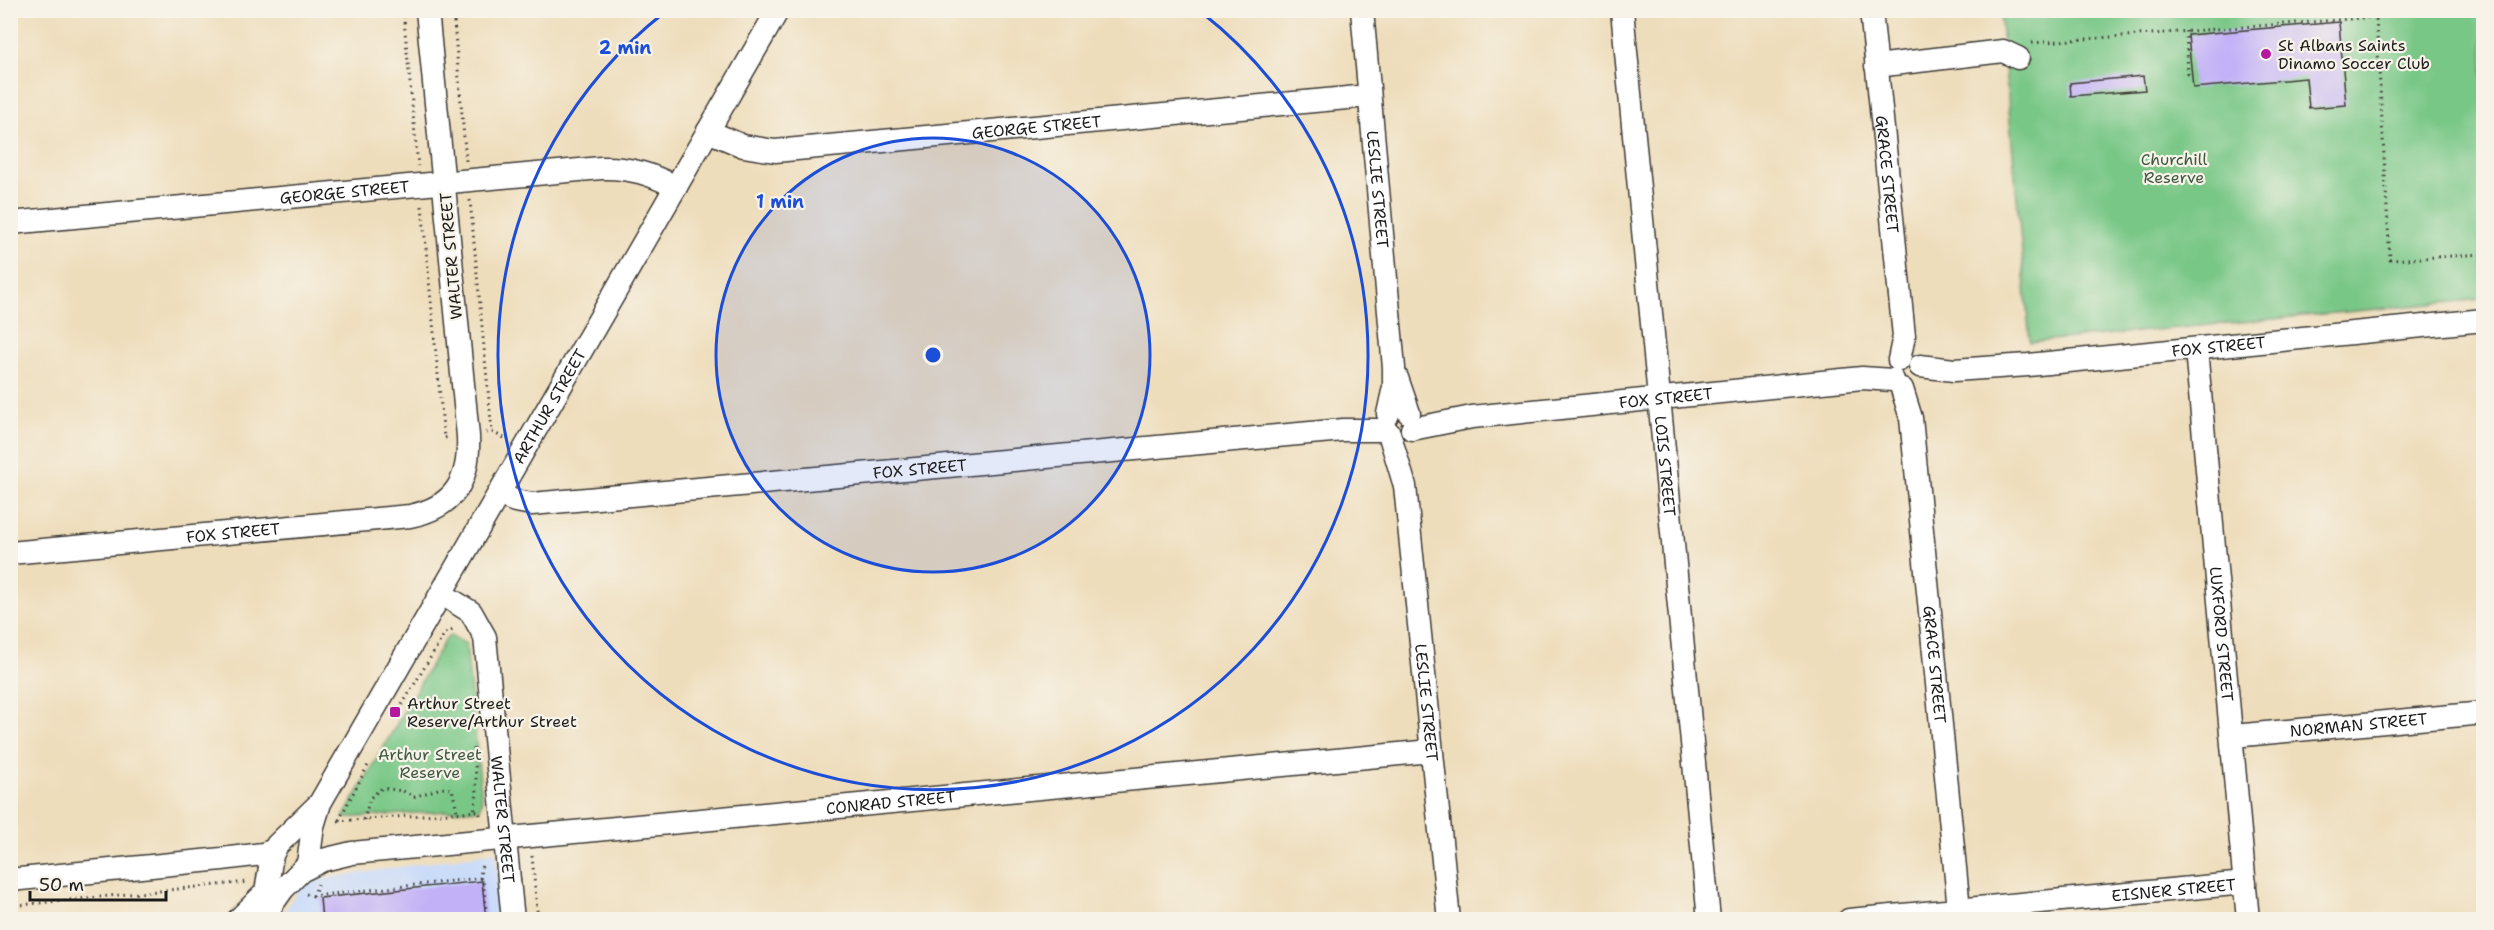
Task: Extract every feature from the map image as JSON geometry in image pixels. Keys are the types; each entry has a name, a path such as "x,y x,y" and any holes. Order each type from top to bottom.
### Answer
{"street":[{"name":"WALTER STREET","path":"427,10 468,436 467,469 450,498"},
{"name":"ARTHUR STREET","path":"238,920 262,897 281,869 500,495 778,10"},
{"name":"LESLIE STREET","path":"1362,10 1399,423 1449,920"},
{"name":"LOIS STREET","path":"1622,10 1709,920"},
{"name":"GRACE STREET","path":"1871,10 1959,909"},
{"path":"1876,66 2003,51 2018,58"},
{"name":"GEORGE STREET","path":"708,131 743,146 775,151 1369,96"},
{"name":"GEORGE STREET","path":"10,223 620,167 655,176 676,188"},
{"name":"FOX STREET","path":"500,495 532,504 1343,430 1659,397 2028,365 2484,320"},
{"name":"LUXFORD STREET","path":"2196,349 2234,736 2248,920"},
{"name":"FOX STREET","path":"10,553 410,516 432,510 450,498"},
{"name":"WALTER STREET","path":"442,594 471,612 485,637 496,839 513,920"},
{"name":"NORMAN STREET","path":"2234,736 2484,714"},
{"name":"CONRAD STREET","path":"281,869 352,853 1431,751"},
{"name":"ARTHUR STREET","path":"310,845 320,803"},
{"name":"CONRAD STREET","path":"281,869 292,840 352,853"},
{"path":"10,880 222,859 281,869"},
{"name":"ARTHUR STREET","path":"261,920 281,869"},
{"name":"EISNER STREET","path":"1849,920 2245,883"}],"path":[{"path":"403,10 444,438 492,432 526,448"},
{"path":"453,10 492,432"},
{"path":"2376,10 2390,260 2484,254"},
{"path":"2018,58 2030,44 2376,17"},
{"path":"2186,31 2188,74 2191,74"},
{"path":"397,714 445,633 455,629 462,633"},
{"path":"474,747 477,794 474,811"},
{"path":"333,829 368,764"},
{"path":"364,820 370,798 382,788 403,791 414,797 441,788 452,789 457,811"},
{"path":"338,821 479,811 496,839 480,867 487,920"},
{"path":"530,836 538,920"},
{"path":"10,906 245,882 281,869 313,896 480,878"}],"shaded area":[{"path":"496,852 501,919 279,920 304,882"}],"green space":[{"name":"Churchill Reserve","path":"2000,11 2483,11 2483,299 2030,342"},
{"name":"Arthur Street Reserve","path":"450,636 466,644 482,801 480,809 343,818 445,640"}],"building":[{"name":"St Albans Saints Dinamo Soccer Club","path":"2339,22 2346,105 2309,108 2306,78 2193,88 2188,35"},
{"path":"2143,76 2145,90 2071,96 2070,83"},
{"path":"482,881 486,920 322,920 320,898"}],"place":[{"name":"St Albans Saints Dinamo Soccer Club","path":"2266,54"},
{"name":"Arthur Street Reserve/Arthur Street","path":"395,712"}]}
